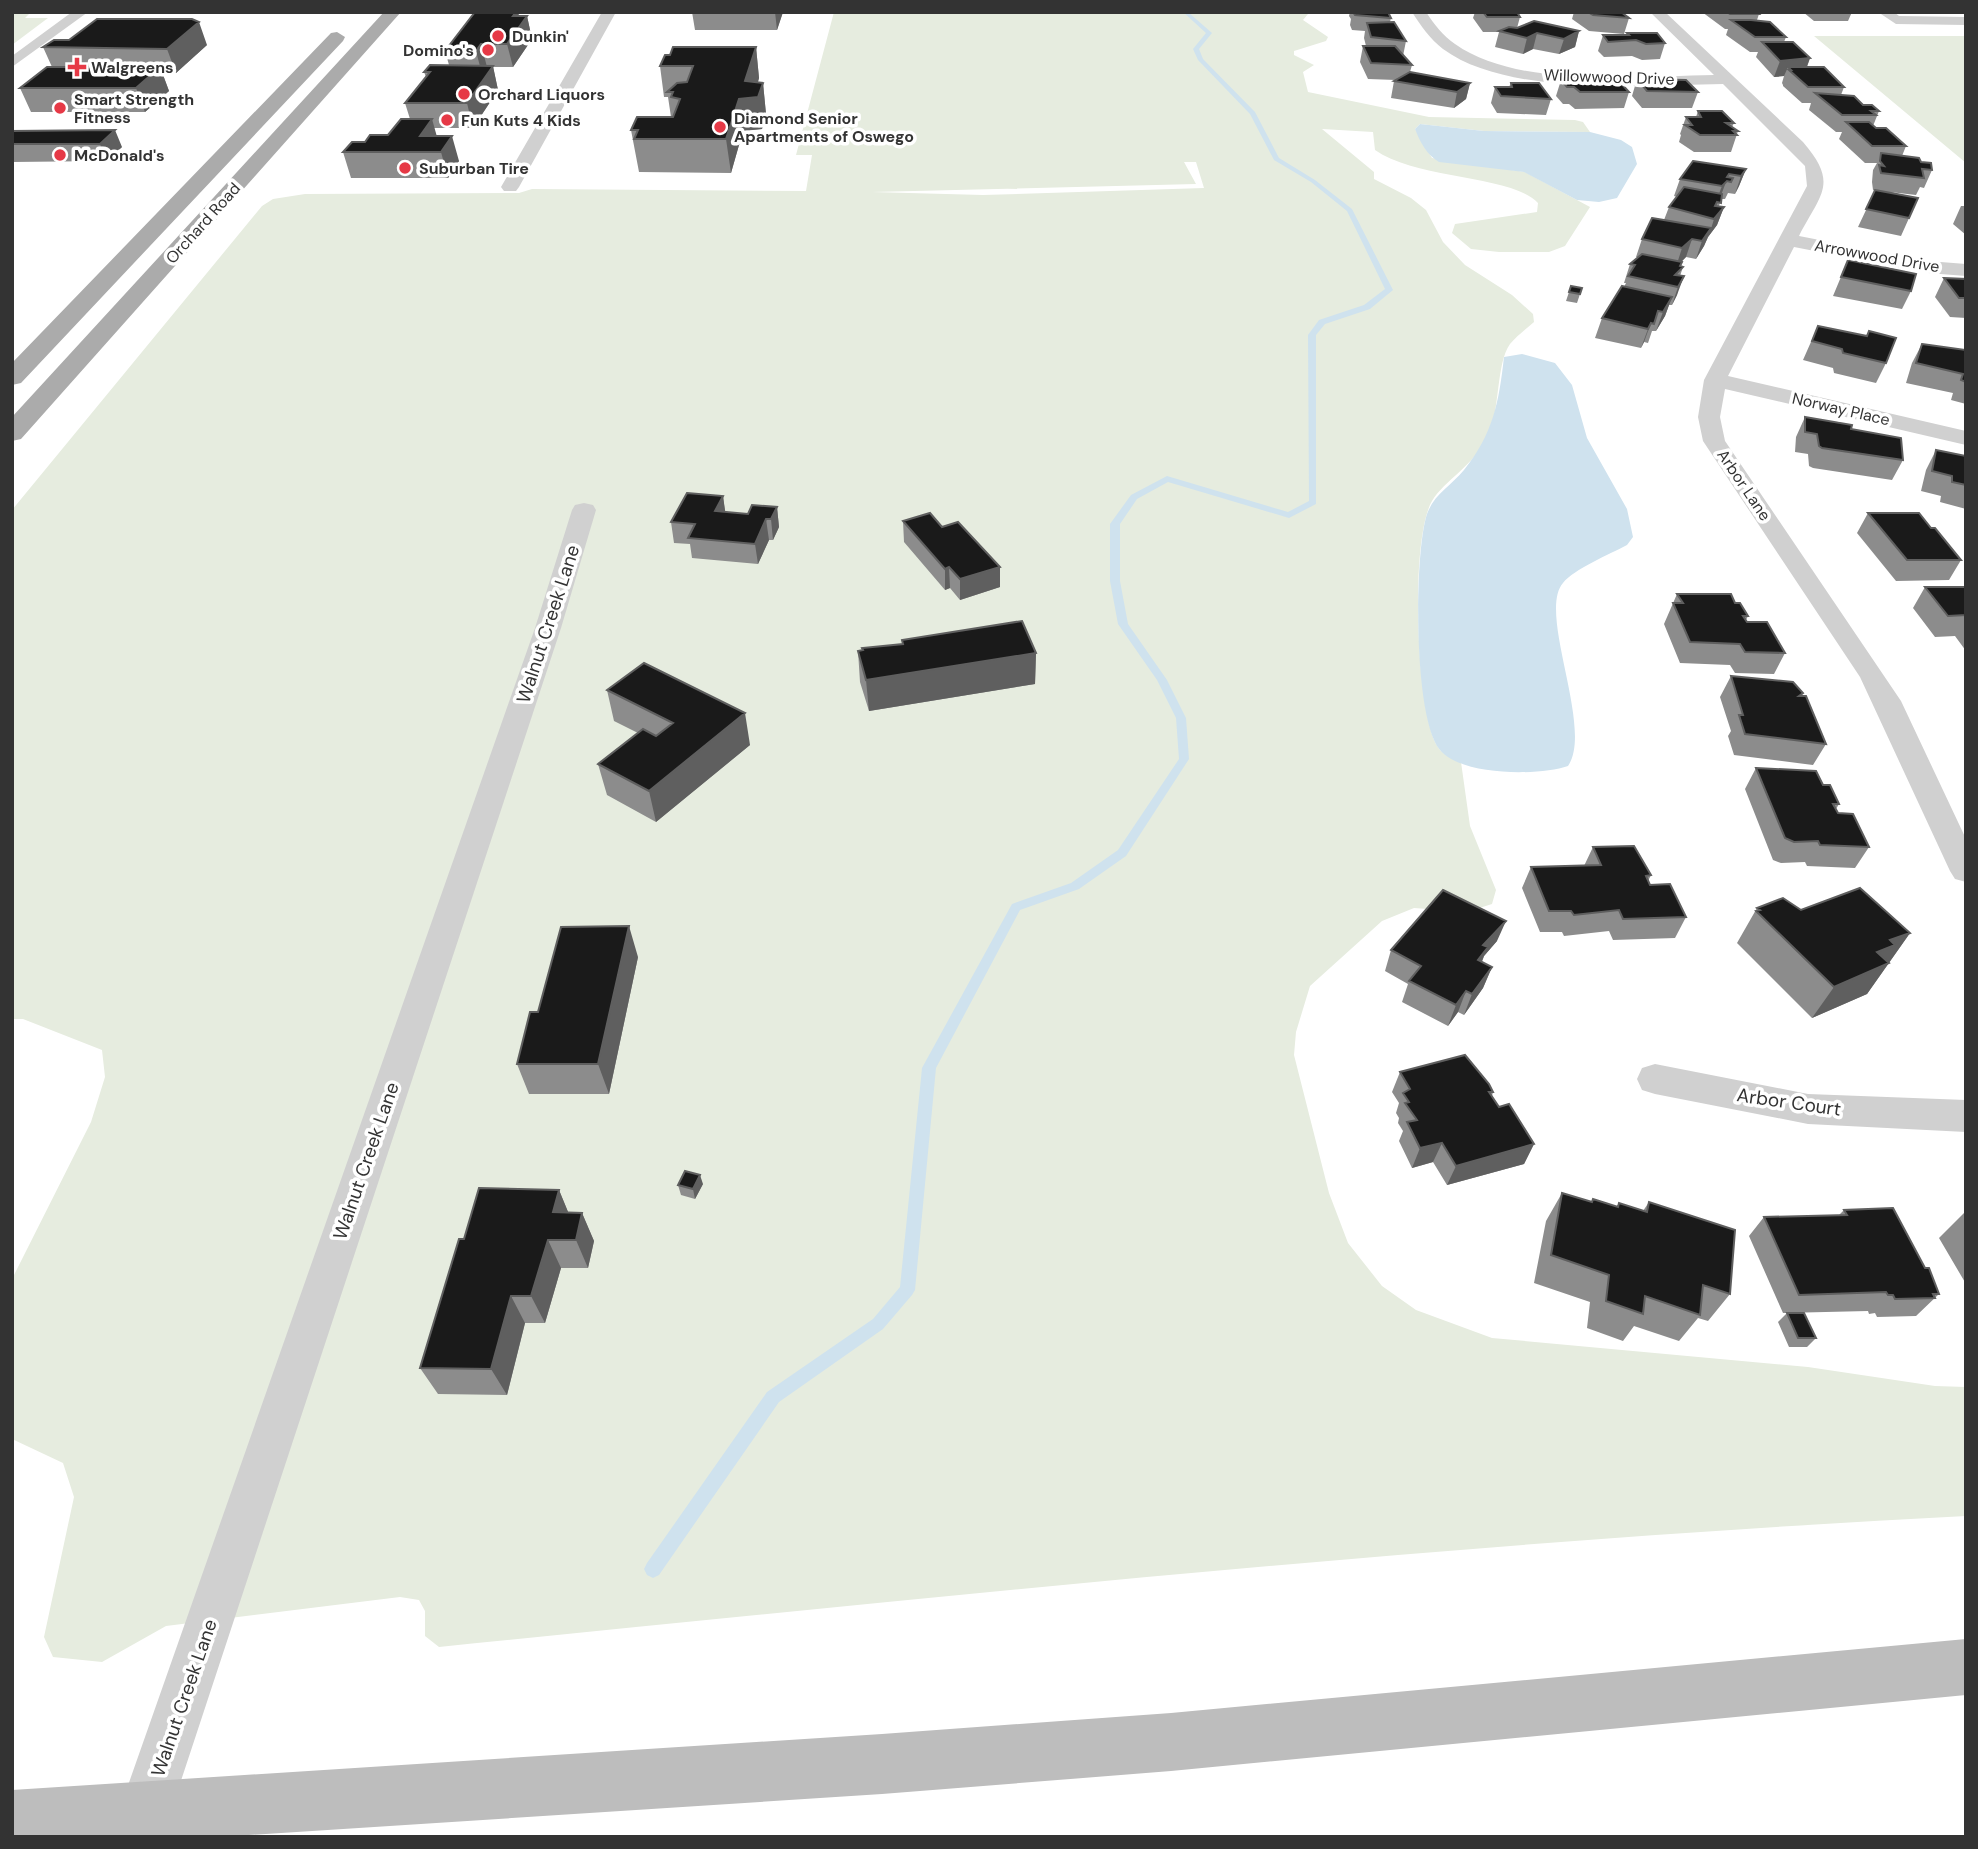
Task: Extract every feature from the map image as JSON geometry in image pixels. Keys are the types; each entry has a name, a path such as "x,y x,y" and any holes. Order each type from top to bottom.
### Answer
{"main road":[{"name":"Orchard Road","path":"12,433 393,12"},
{"name":"Orchard Road","path":"12,378 354,18"},
{"path":"12,1820 883,1764 1144,1744 1966,1667"}],"street":[{"path":"12,63 81,12"},
{"path":"510,187 609,12"},
{"name":"Willowwood Drive","path":"1419,12 1444,43 1469,58 1493,66 1539,75 1588,78 1726,79"},
{"name":"Arbor Lane","path":"1657,12 1797,146 1813,165 1816,186 1715,380 1709,417 1714,441 1874,677 1897,718 1936,812 1966,871"},
{"path":"1891,16 1966,21"},
{"path":"1474,74 1493,66"},
{"name":"Arrowwood Drive","path":"1789,240 1928,267 1966,270"},
{"name":"Norway Place","path":"1715,380 1966,438"},
{"name":"Walnut Creek Lane","path":"145,1811 543,641 584,510"},
{"name":"Arbor Court","path":"1655,1079 1808,1108 1966,1116"}],"shaded area":[{"path":"12,12 31,12 25,18 48,18 12,45"},
{"path":"834,12 1317,12 1308,14 1303,20 1328,37 1326,41 1294,51 1294,55 1314,65 1303,72 1308,92 1429,117 1583,122 1590,132 1484,131 1420,124 1415,129 1432,158 1525,172 1590,207 1565,246 1549,252 1471,249 1452,233 1455,224 1537,212 1538,203 1525,194 1508,187 1439,173 1393,160 1375,150 1373,132 1322,129 1374,172 1374,179 1411,198 1426,210 1443,242 1465,265 1512,295 1533,314 1534,322 1510,344 1506,352 1495,415 1488,437 1475,456 1432,501 1425,521 1418,584 1420,660 1429,724 1438,747 1461,762 1470,826 1496,890 1492,904 1467,912 1414,908 1382,921 1310,986 1296,1032 1294,1055 1329,1193 1348,1243 1382,1286 1416,1310 1492,1338 1808,1367 1935,1386 1966,1387 1966,1516 1393,1555 439,1647 425,1636 425,1611 419,1600 400,1597 166,1626 102,1662 53,1657 44,1637 74,1497 63,1463 12,1439 12,1279 91,1122 105,1077 102,1050 23,1019 12,1019 12,510 262,206 273,199 305,194 519,193 532,189 806,191 812,155 796,155","holes":["1184,162 1196,162 1204,188 983,195 872,192 1196,184"]},
{"path":"1814,36 1966,36 1966,163"}],"water":[{"path":"1420,124 1484,131 1590,132 1621,140 1632,147 1637,164 1617,198 1599,202 1577,200 1524,172 1439,162 1427,152 1419,139 1415,129"},
{"path":"1522,354 1555,363 1572,385 1587,438 1627,509 1633,537 1627,545 1568,578 1557,598 1556,619 1575,726 1574,748 1568,766 1538,771 1501,772 1465,765 1451,759 1440,750 1431,733 1421,672 1418,598 1427,514 1434,501 1464,470 1482,443 1497,403 1504,357"}],"building":[{"path":"475,12 516,12 513,16 527,16 507,44 481,44 476,51 445,51"},
{"path":"1353,12 1388,12 1391,18 1355,15"},
{"path":"1483,12 1517,12 1520,17 1487,17"},
{"path":"1588,12 1621,12 1629,18 1593,15"},
{"path":"1727,12 1757,12 1759,14 1730,14"},
{"path":"97,19 192,19 199,22 167,49 43,47 54,40 69,40"},
{"path":"1731,20 1770,22 1786,37 1755,37"},
{"path":"1534,21 1579,31 1564,39 1537,33 1527,38 1499,31"},
{"path":"1394,22 1406,41 1371,37 1367,23"},
{"path":"1627,33 1657,33 1665,43 1646,44 1636,40 1608,42 1603,35 1629,35"},
{"path":"1762,42 1793,42 1810,58 1780,61"},
{"path":"1363,46 1395,46 1412,65 1371,63"},
{"path":"673,47 756,47 745,81 763,83 758,97 739,99 726,139 634,139 638,130 631,130 637,117 673,117 680,99 671,97 673,92 667,92 677,83 687,82 693,66 660,66"},
{"path":"430,65 493,66 467,103 405,103 430,72 424,72"},
{"path":"47,67 160,67 136,88 20,88"},
{"path":"1788,67 1824,67 1844,87 1808,87"},
{"path":"1410,72 1470,83 1457,92 1394,81"},
{"path":"1637,79 1686,80 1698,92 1647,91"},
{"path":"1561,80 1619,81 1629,92 1580,92 1574,87 1567,87"},
{"path":"1511,83 1539,83 1551,99 1501,96 1495,87 1512,87"},
{"path":"1815,93 1854,96 1863,105 1872,105 1879,111 1871,111 1876,115 1842,115"},
{"path":"1698,111 1722,111 1734,123 1726,123 1738,131 1733,131 1737,135 1700,135 1685,125 1692,125 1686,117 1701,117"},
{"path":"401,119 432,119 420,136 452,136 441,152 343,152 352,142 365,142 370,135 388,135"},
{"path":"1846,122 1869,122 1876,128 1886,128 1906,146 1872,146"},
{"path":"115,130 100,144 12,144 12,131"},
{"path":"1881,153 1919,158 1921,162 1931,163 1932,170 1922,169 1924,178 1881,173 1879,165 1884,166 1880,161"},
{"path":"1693,161 1746,169 1741,176 1729,174 1727,177 1733,178 1731,182 1727,181 1722,186 1680,179"},
{"path":"1684,187 1722,194 1721,203 1717,202 1715,206 1724,207 1714,219 1669,207"},
{"path":"1875,190 1918,198 1909,218 1866,209"},
{"path":"1652,218 1711,228 1702,241 1692,239 1682,248 1642,239"},
{"path":"1642,254 1682,262 1680,266 1683,267 1675,275 1684,276 1678,287 1628,276 1635,265 1630,264"},
{"path":"1848,260 1916,274 1911,291 1841,277"},
{"path":"1944,278 1966,279 1966,298 1959,298"},
{"path":"1571,286 1582,288 1580,294 1569,292"},
{"path":"1622,286 1672,297 1663,312 1658,311 1654,324 1651,323 1648,329 1602,318"},
{"path":"1818,326 1867,336 1869,331 1896,338 1886,363 1843,353 1842,349 1812,341"},
{"path":"1922,344 1966,350 1966,382 1961,380 1963,374 1916,363"},
{"path":"1805,417 1852,425 1851,429 1901,438 1903,460 1822,448 1819,446 1817,434 1805,432"},
{"path":"1936,450 1966,456 1966,485 1952,482 1952,476 1932,471"},
{"path":"687,493 723,496 715,511 748,514 752,505 777,507 771,519 766,519 755,544 688,538 695,524 671,522"},
{"path":"930,513 942,527 958,522 1000,567 960,579 949,567 945,569 903,521"},
{"path":"1868,513 1919,513 1961,560 1907,560"},
{"path":"1925,587 1966,587 1966,615 1948,616"},
{"path":"1677,594 1731,594 1735,603 1740,603 1748,616 1743,616 1747,622 1767,622 1785,653 1745,652 1740,644 1690,642 1673,603 1683,603"},
{"path":"1022,621 1036,653 866,680 858,651 863,650 862,648 903,644 902,640"},
{"path":"644,663 745,713 649,791 598,764 643,729 656,736 673,723 607,690"},
{"path":"1731,676 1793,682 1803,693 1799,696 1806,696 1826,744 1745,734 1739,715 1743,715"},
{"path":"1756,768 1816,771 1823,785 1830,785 1839,804 1833,804 1838,813 1853,814 1869,847 1820,845 1818,841 1794,842 1785,838"},
{"path":"1634,846 1651,875 1646,876 1650,885 1670,884 1686,917 1623,919 1619,910 1574,915 1571,911 1549,911 1531,867 1601,865 1593,847"},
{"path":"1860,888 1910,933 1890,940 1895,945 1877,952 1889,963 1834,987 1756,911 1760,910 1757,908 1783,898 1801,910"},
{"path":"1443,890 1506,921 1483,945 1488,947 1478,960 1492,967 1472,994 1466,991 1456,1005 1409,981 1421,966 1391,950"},
{"path":"629,926 598,1064 517,1064 530,1012 538,1012 561,927"},
{"path":"1465,1055 1489,1084 1493,1092 1489,1092 1499,1107 1509,1104 1534,1144 1456,1166 1442,1143 1420,1148 1407,1122 1417,1120 1405,1103 1409,1102 1403,1093 1410,1089 1400,1072"},
{"path":"685,1171 700,1175 693,1189 678,1185"},
{"path":"479,1188 559,1190 553,1212 582,1213 576,1240 548,1240 531,1296 511,1296 491,1369 420,1368 459,1239 464,1239"},
{"path":"1562,1193 1618,1207 1619,1203 1647,1212 1649,1202 1735,1230 1730,1294 1703,1285 1700,1315 1645,1296 1643,1314 1606,1301 1609,1275 1551,1255"},
{"path":"1893,1208 1925,1268 1929,1268 1939,1294 1933,1294 1935,1298 1895,1299 1886,1292 1799,1295 1764,1217 1847,1215 1844,1210"},
{"path":"1787,1313 1804,1313 1816,1338 1798,1338"}],"waterway":[{"path":"653,1569 773,1397 878,1324 907,1290 929,1068 1016,907 1075,886 1122,853 1184,759 1181,718 1162,680 1123,624 1115,581 1115,524 1134,497 1167,479 1289,515 1313,502 1312,335 1322,322 1367,307 1389,290 1350,210 1313,181 1276,159 1253,113 1201,60 1196,49 1209,33 1185,12"}],"place":[{"name":"Dunkin'","path":"498,36"},
{"name":"Domino's","path":"488,50"},
{"name":"Walgreens","path":"77,67"},
{"name":"Orchard Liquors","path":"464,94"},
{"name":"Smart Strength Fitness","path":"60,108"},
{"name":"Fun Kuts 4 Kids","path":"447,120"},
{"name":"Diamond Senior Apartments of Oswego","path":"720,127"},
{"name":"McDonald's","path":"60,155"},
{"name":"Suburban Tire","path":"405,168"}]}
